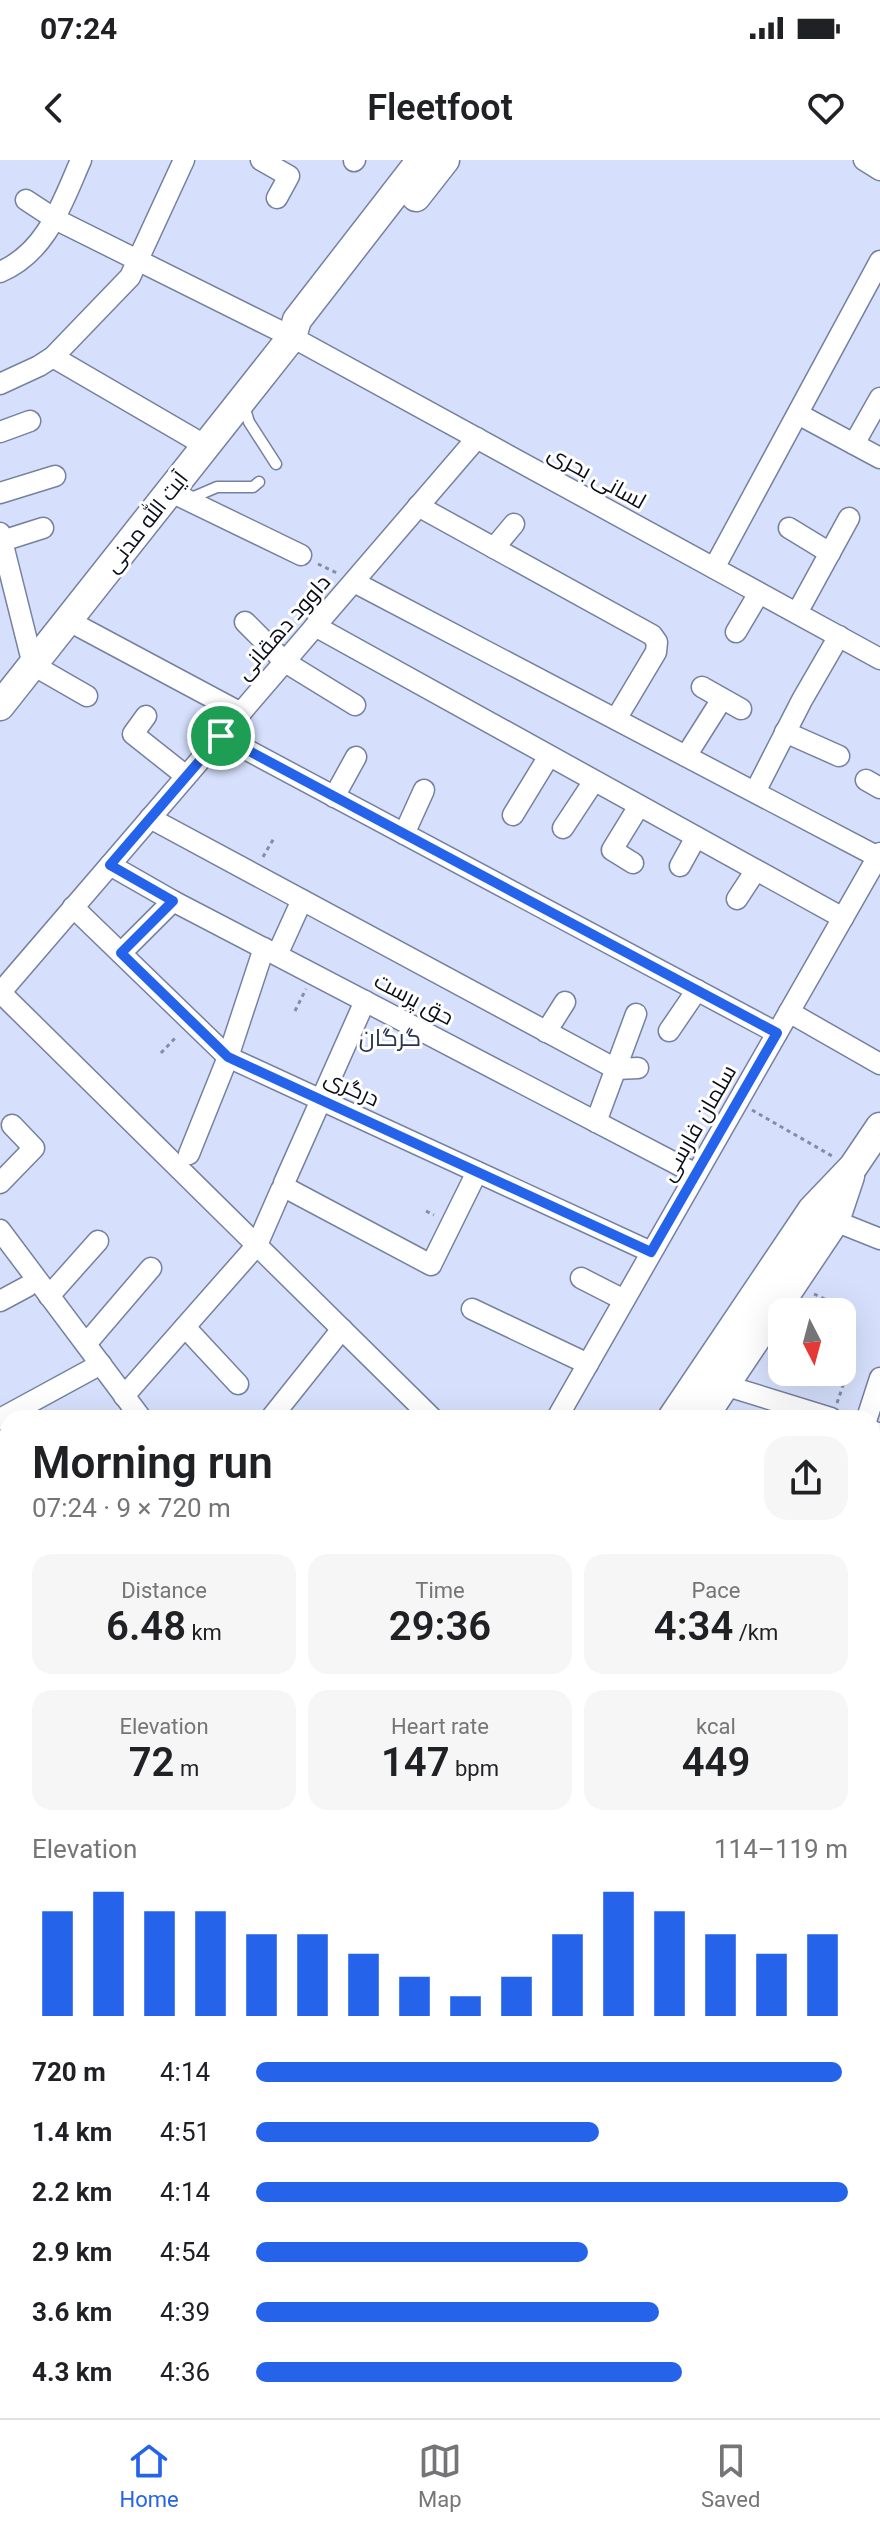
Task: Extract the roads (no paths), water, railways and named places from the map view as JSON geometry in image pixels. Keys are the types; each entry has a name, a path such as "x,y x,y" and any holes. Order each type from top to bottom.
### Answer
{"main road":[{"name":"آیت الله مدنی","path":"0,706 151,517 180,496 206,446 292,337 297,320 421,160"},
{"name":"آیت الله مدنی","path":"292,337 311,328 445,160"},
{"path":"705,1410 714,1379 812,1210 853,1167 880,1127"},
{"path":"681,1410 714,1379 793,1284 835,1221 853,1167"}],"street":[{"path":"0,272 34,249 55,219 81,160"},
{"path":"0,384 53,357 122,286 140,261 184,160"},
{"path":"261,160 289,176 277,198"},
{"path":"864,160 880,170"},
{"name":"لسانی بحری","path":"26,200 55,219 292,337 880,659"},
{"path":"714,568 880,261"},
{"path":"53,357 206,446"},
{"path":"854,444 880,398"},
{"path":"798,414 880,458"},
{"path":"0,432 30,421"},
{"name":"داوود دهقانی","path":"0,992 477,438"},
{"path":"0,493 55,476"},
{"path":"180,496 301,555"},
{"path":"418,506 652,635 657,642 656,652 616,719"},
{"path":"797,613 849,518"},
{"path":"494,548 514,524"},
{"path":"43,528 1,537 33,665 87,696"},
{"path":"789,528 830,553"},
{"path":"354,582 879,855"},
{"path":"736,632 759,593"},
{"path":"69,621 241,713"},
{"path":"245,622 285,662 355,705"},
{"path":"315,626 843,918"},
{"path":"755,792 839,636"},
{"path":"686,756 732,704 702,687"},
{"path":"146,716 133,734 186,776"},
{"path":"785,732 839,756"},
{"path":"221,736 777,1033"},
{"path":"513,815 549,756"},
{"path":"334,797 356,757"},
{"path":"563,828 594,781"},
{"path":"404,834 424,790"},
{"path":"633,863 612,850 639,806"},
{"path":"150,818 616,1069 638,1068"},
{"path":"680,866 696,837"},
{"name":"سلمان فارسی","path":"562,1410 879,855"},
{"name":"حق پرست","path":"110,865 173,901 696,1174"},
{"path":"737,899 756,870"},
{"path":"189,1154 271,952 302,900"},
{"path":"121,953 173,901"},
{"name":"درگری","path":"73,907 228,1057 651,1252"},
{"path":"669,1031 697,990"},
{"path":"0,992 424,1410"},
{"path":"124,1396 257,1245 365,1001"},
{"path":"546,1032 565,1002"},
{"path":"789,1012 880,1064"},
{"path":"596,1122 636,1014"},
{"path":"0,1183 34,1148 12,1125"},
{"path":"285,1187 431,1265 477,1172"},
{"path":"835,1221 880,1239"},
{"path":"0,1230 135,1410"},
{"path":"49,1296 98,1241"},
{"path":"86,1344 151,1268"},
{"path":"581,1278 624,1300"},
{"path":"0,1301 28,1286"},
{"path":"472,1309 588,1364"},
{"path":"185,1327 238,1384"},
{"path":"277,1410 342,1329"},
{"path":"29,1410 101,1364"},
{"path":"870,1410 880,1378"},
{"path":"714,1379 830,1410"}],"lane":[{"path":"242,400 249,422 276,464"},
{"path":"180,496 217,487 253,487 259,482"}],"district":[{"name":"گرگان","path":"390,1038"}]}
